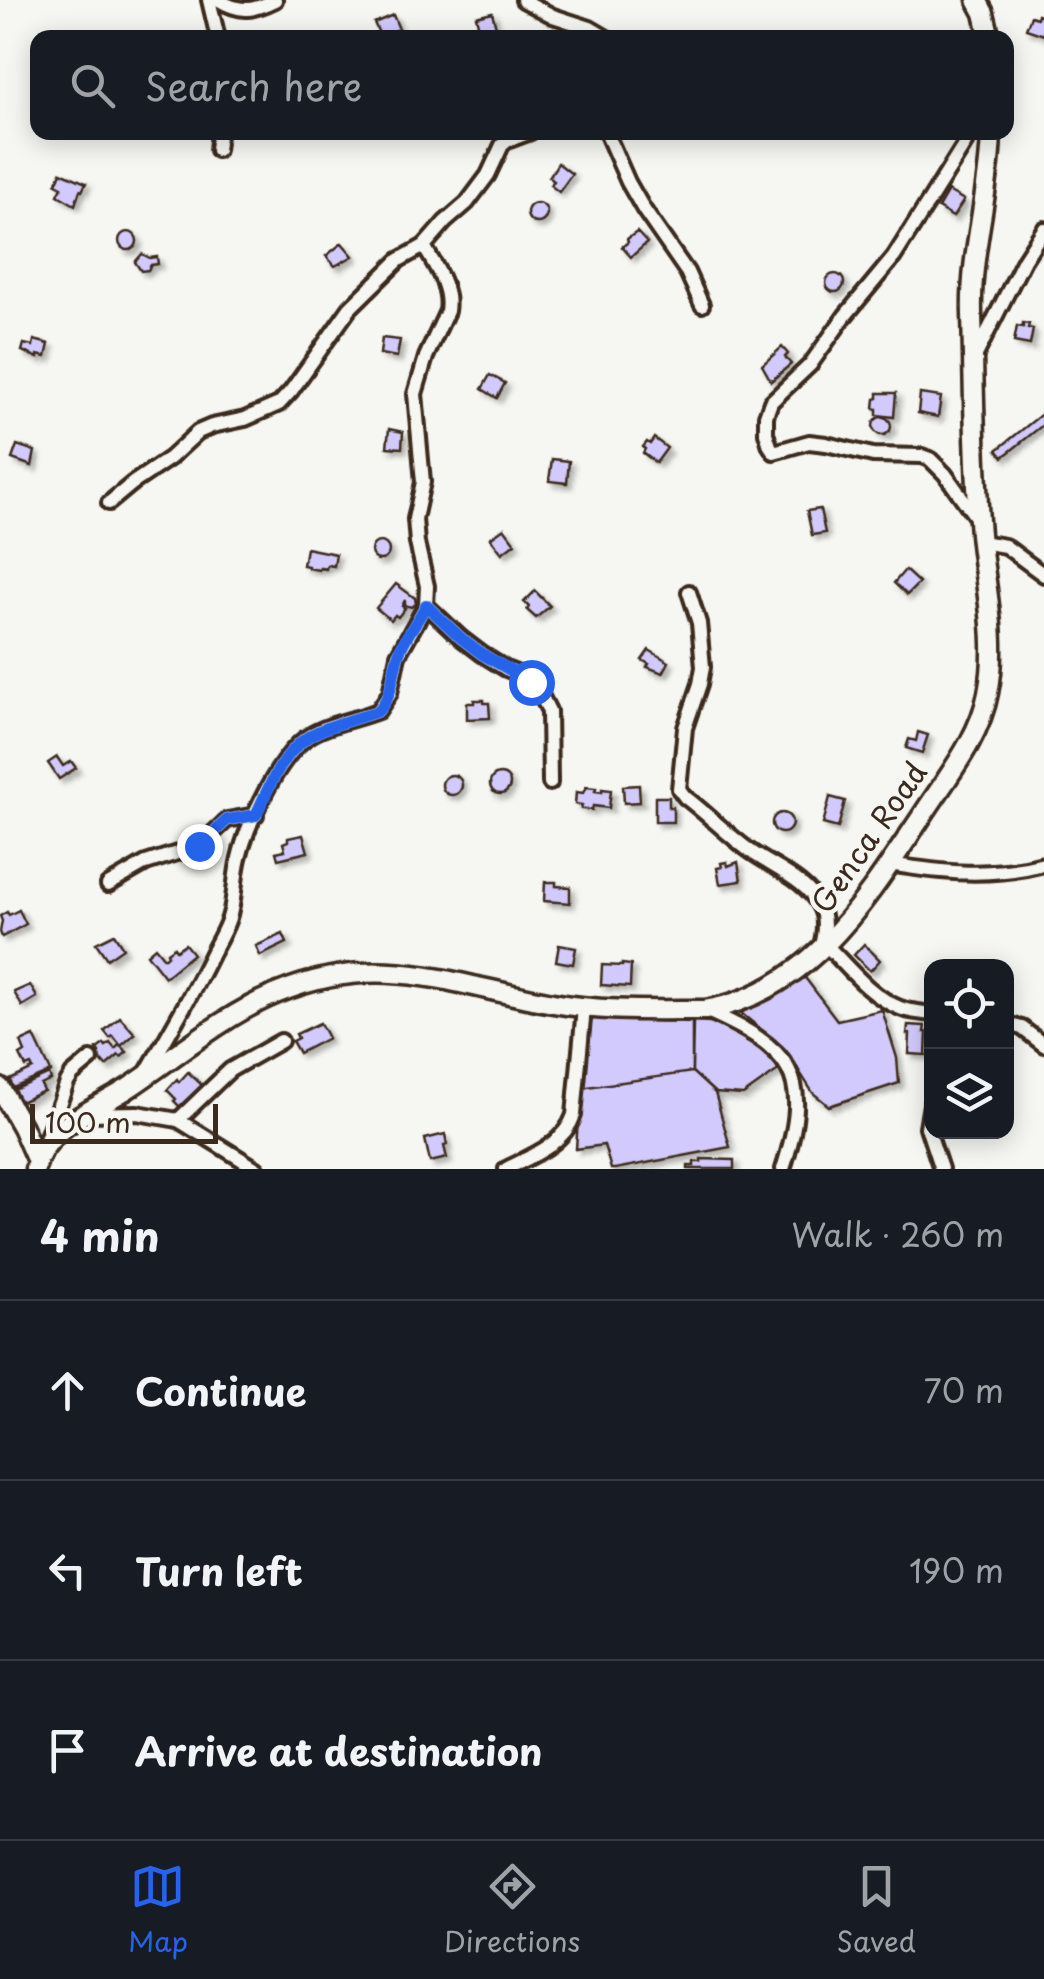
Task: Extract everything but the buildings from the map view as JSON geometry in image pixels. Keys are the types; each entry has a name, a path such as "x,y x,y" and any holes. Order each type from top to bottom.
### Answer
{"street":[{"path":"208,0 216,30"},
{"path":"219,0 233,9 261,7 276,0"},
{"path":"523,0 590,30"},
{"path":"979,2 988,30"},
{"path":"217,150 218,140"},
{"path":"109,503 198,432 280,404 350,308 399,260 424,246 480,187 502,145 514,140"},
{"path":"610,140 628,182 687,272 702,304"},
{"path":"967,140 907,240 810,365 771,402 766,434 774,452 808,442 873,455 910,454 930,459 945,474 981,533 1044,576"},
{"name":"Genca Road","path":"38,1159 85,1114 252,1005 301,985 350,973 379,971 411,973 584,1008 705,1010 752,998 823,947 852,917 969,742 988,697 993,638 981,533 972,285 990,140"},
{"path":"974,360 1024,260 1044,229"},
{"path":"143,1078 228,921 247,832 276,772 303,740 378,711 390,693 398,654 426,605 427,586 414,519 422,482 415,394 449,299 424,246"},
{"path":"1024,260 1044,260"},
{"path":"689,592 699,624 703,667 685,728 679,789 746,848 814,897 824,917 823,947 863,984 902,1009 924,1013"},
{"path":"426,605 482,654 538,687 549,711 550,784"},
{"path":"108,885 146,864 199,846 227,820 256,815"},
{"path":"889,864 976,875 1044,864"},
{"path":"506,1169 560,1138 570,1127 584,1008"},
{"path":"705,1010 762,1040 786,1064 795,1081 795,1115 783,1169"},
{"path":"1014,1026 1044,1045"},
{"path":"178,1120 230,1070 281,1041"},
{"path":"38,1159 72,1074 91,1059"},
{"path":"0,1088 38,1159"},
{"path":"85,1114 137,1113 178,1120 257,1169"},
{"path":"931,1139 941,1169"}],"route":[{"path":"199,846 227,820 256,815 276,772 303,740 378,711 390,693 398,654 426,605 482,654 531,682"}]}
